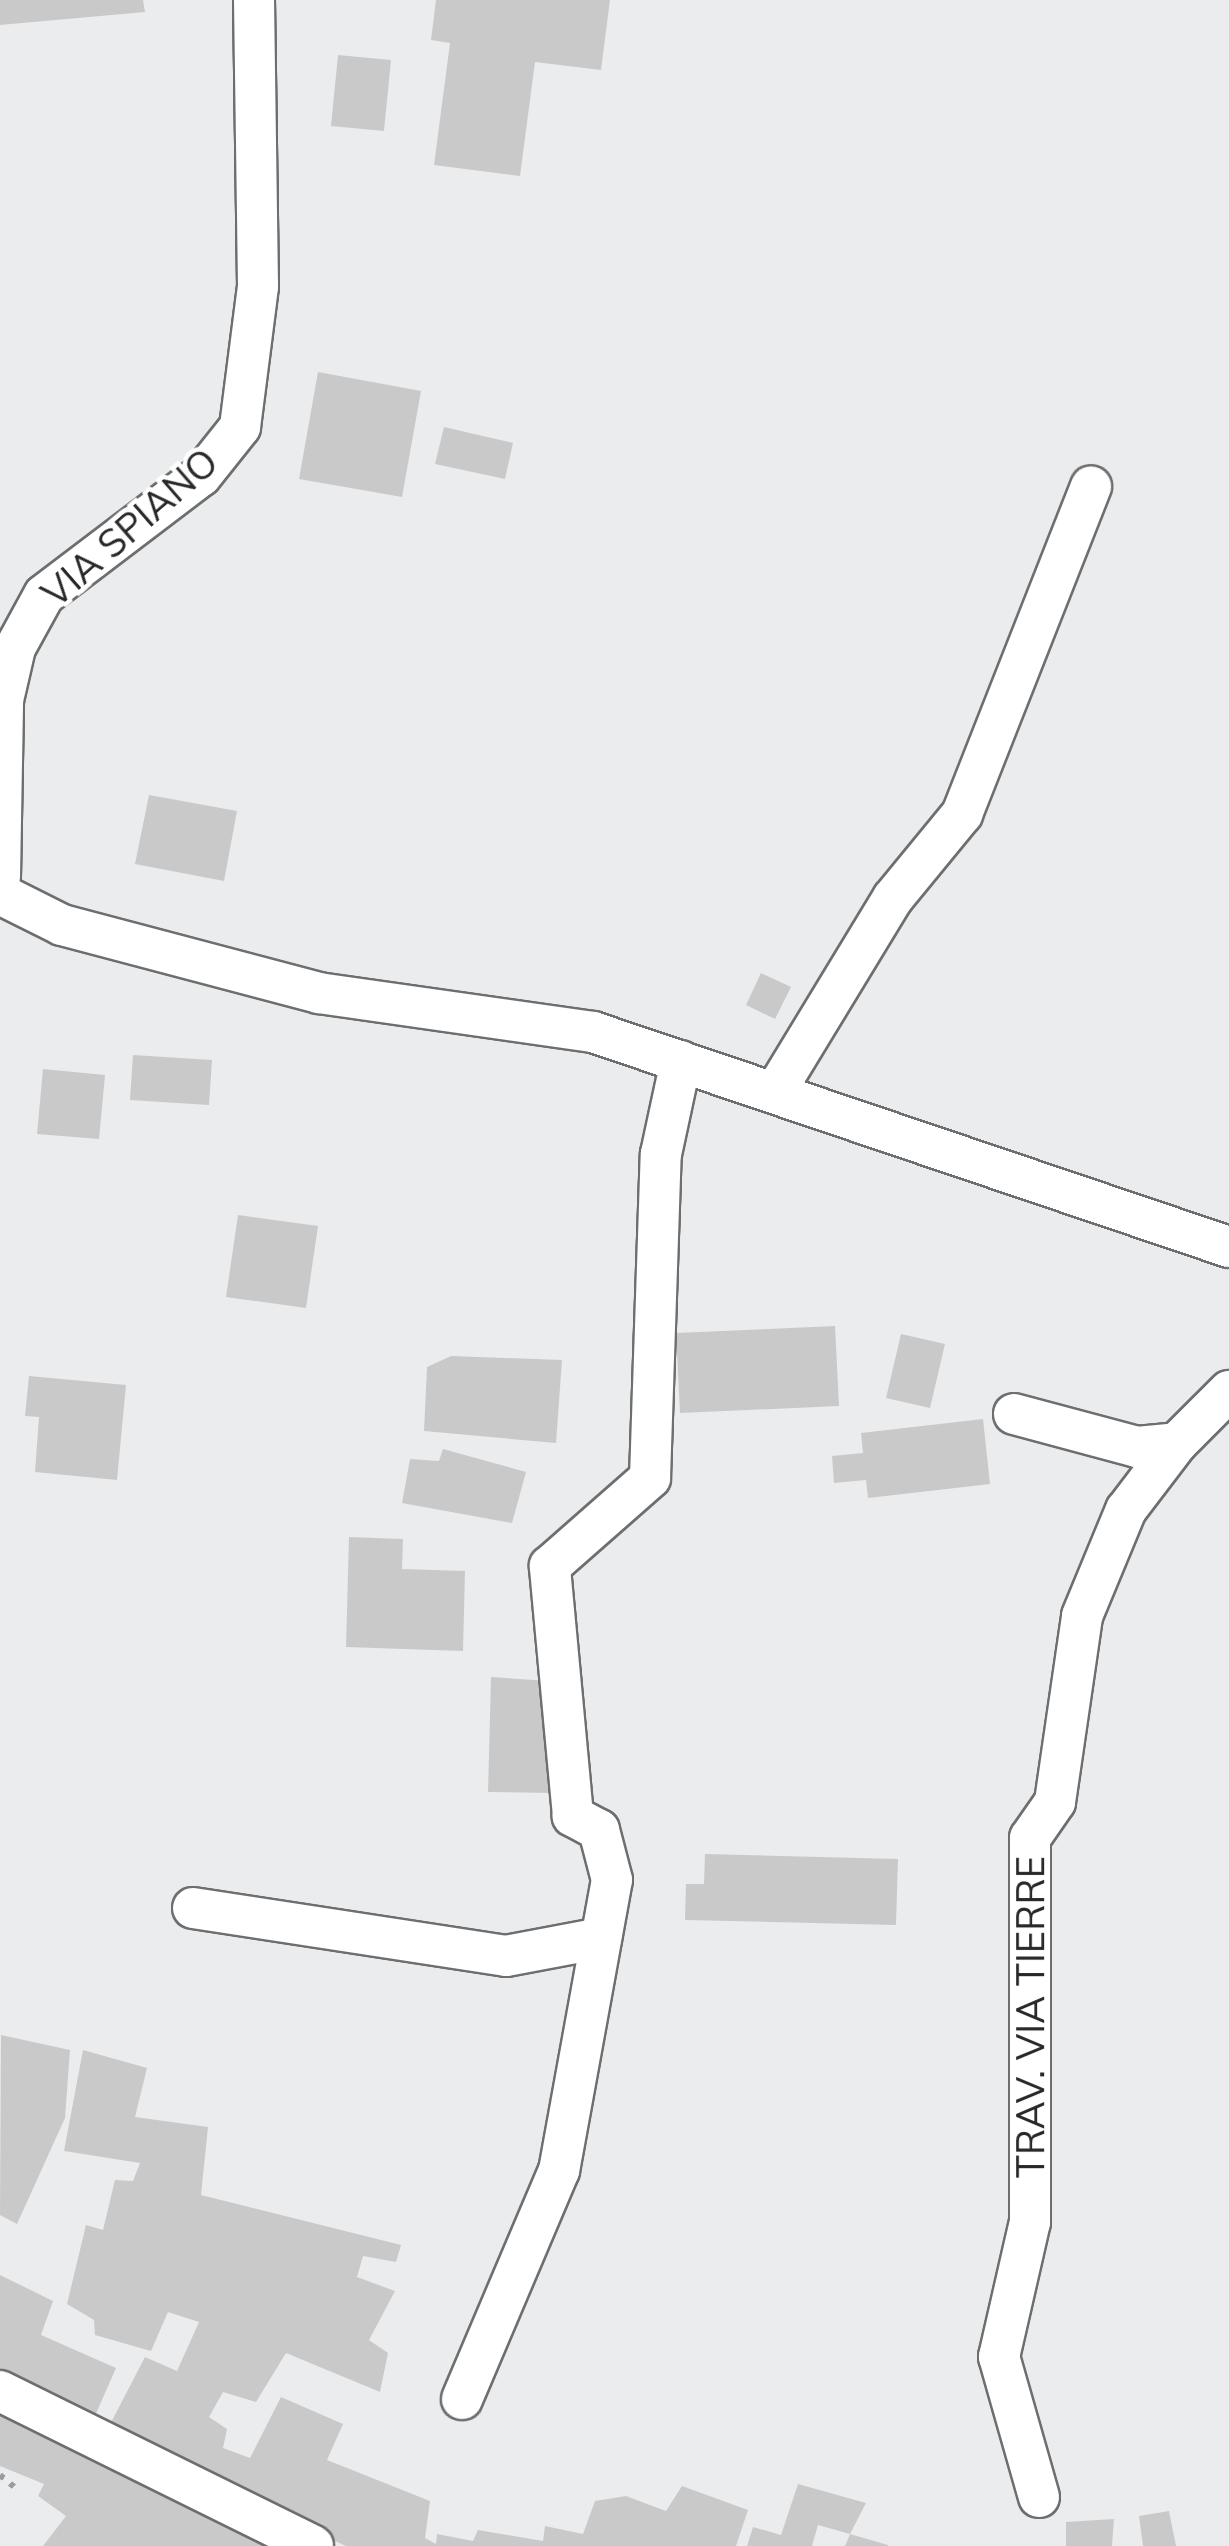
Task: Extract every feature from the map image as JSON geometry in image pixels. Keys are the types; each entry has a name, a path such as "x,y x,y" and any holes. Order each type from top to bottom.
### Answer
{"street":[{"name":"VIA SPIANO","path":"0,876 3,700 14,648 44,595 201,476 240,427 258,286 254,0"},
{"path":"774,1092 893,898 962,814 1091,486"},
{"path":"0,894 62,925 318,993 593,1032 1229,1247"},
{"path":"462,2399 559,2172 601,1938 610,1854 599,1830 573,1816 550,1566 650,1478 660,1154 681,1061"},
{"name":"TRAV. VIA TIERRE","path":"1038,2497 998,2357 1030,2222 1030,1838 1055,1802 1082,1616 1126,1510 1177,1443 1229,1391"},
{"path":"1014,1414 1137,1447 1177,1443"},
{"path":"193,1908 506,1956 601,1938"},
{"path":"0,2391 313,2546"}],"path":[{"path":"0,2475 18,2490"}],"building":[{"path":"0,0 143,0 145,12 0,25"},
{"path":"436,0 610,0 601,70 535,62 520,176 434,165 450,43 431,40"},
{"path":"338,55 391,60 384,131 331,126"},
{"path":"318,372 421,391 402,497 299,479"},
{"path":"444,427 513,443 505,479 435,464"},
{"path":"149,795 237,811 224,881 135,864"},
{"path":"761,973 791,987 775,1019 746,1005"},
{"path":"133,1055 212,1060 209,1105 130,1100"},
{"path":"43,1069 105,1075 99,1139 37,1134"},
{"path":"238,1215 318,1226 306,1308 226,1297"},
{"path":"835,1326 839,1406 680,1413 676,1333"},
{"path":"901,1334 945,1344 930,1408 886,1398"},
{"path":"451,1356 562,1360 556,1443 424,1431 427,1367"},
{"path":"29,1376 126,1385 117,1480 35,1472 39,1417 25,1416"},
{"path":"983,1419 990,1484 868,1498 866,1480 834,1483 832,1456 863,1453 861,1433"},
{"path":"443,1449 526,1472 512,1523 402,1503 410,1459 439,1461"},
{"path":"349,1537 403,1539 402,1569 465,1571 463,1651 346,1647"},
{"path":"491,1677 548,1681 552,1793 488,1792"},
{"path":"705,1854 898,1859 896,1925 685,1920 686,1884 704,1884"},
{"path":"1,2035 70,2050 65,2118 17,2224 0,2215"},
{"path":"83,2050 147,2068 135,2117 208,2127 201,2195 401,2245 396,2262 363,2256 357,2277 395,2291 369,2340 388,2353 380,2392 286,2353 256,2402 223,2392 209,2417 227,2429 223,2448 250,2458 281,2397 343,2424 327,2460 430,2501 425,2538 436,2544 437,2534 473,2541 478,2530 543,2541 545,2526 583,2534 595,2501 626,2496 666,2511 682,2486 748,2510 736,2546 346,2546 105,2434 145,2357 177,2371 199,2322 168,2312 151,2351 95,2335 94,2320 67,2304 86,2225 103,2230 115,2180 133,2181 140,2163 64,2151"},
{"path":"0,2275 53,2301 41,2335 116,2368 91,2425 0,2374"},
{"path":"0,2406 297,2546 43,2546 66,2516 38,2496 44,2484 0,2466"},
{"path":"798,2484 866,2503 850,2534 818,2525 812,2546 747,2546 753,2527 781,2535"},
{"path":"1169,2511 1176,2546 1143,2546 1139,2516"},
{"path":"1114,2519 1112,2546 1066,2546 1066,2522"},
{"path":"850,2534 888,2545 888,2546 845,2546"}]}
